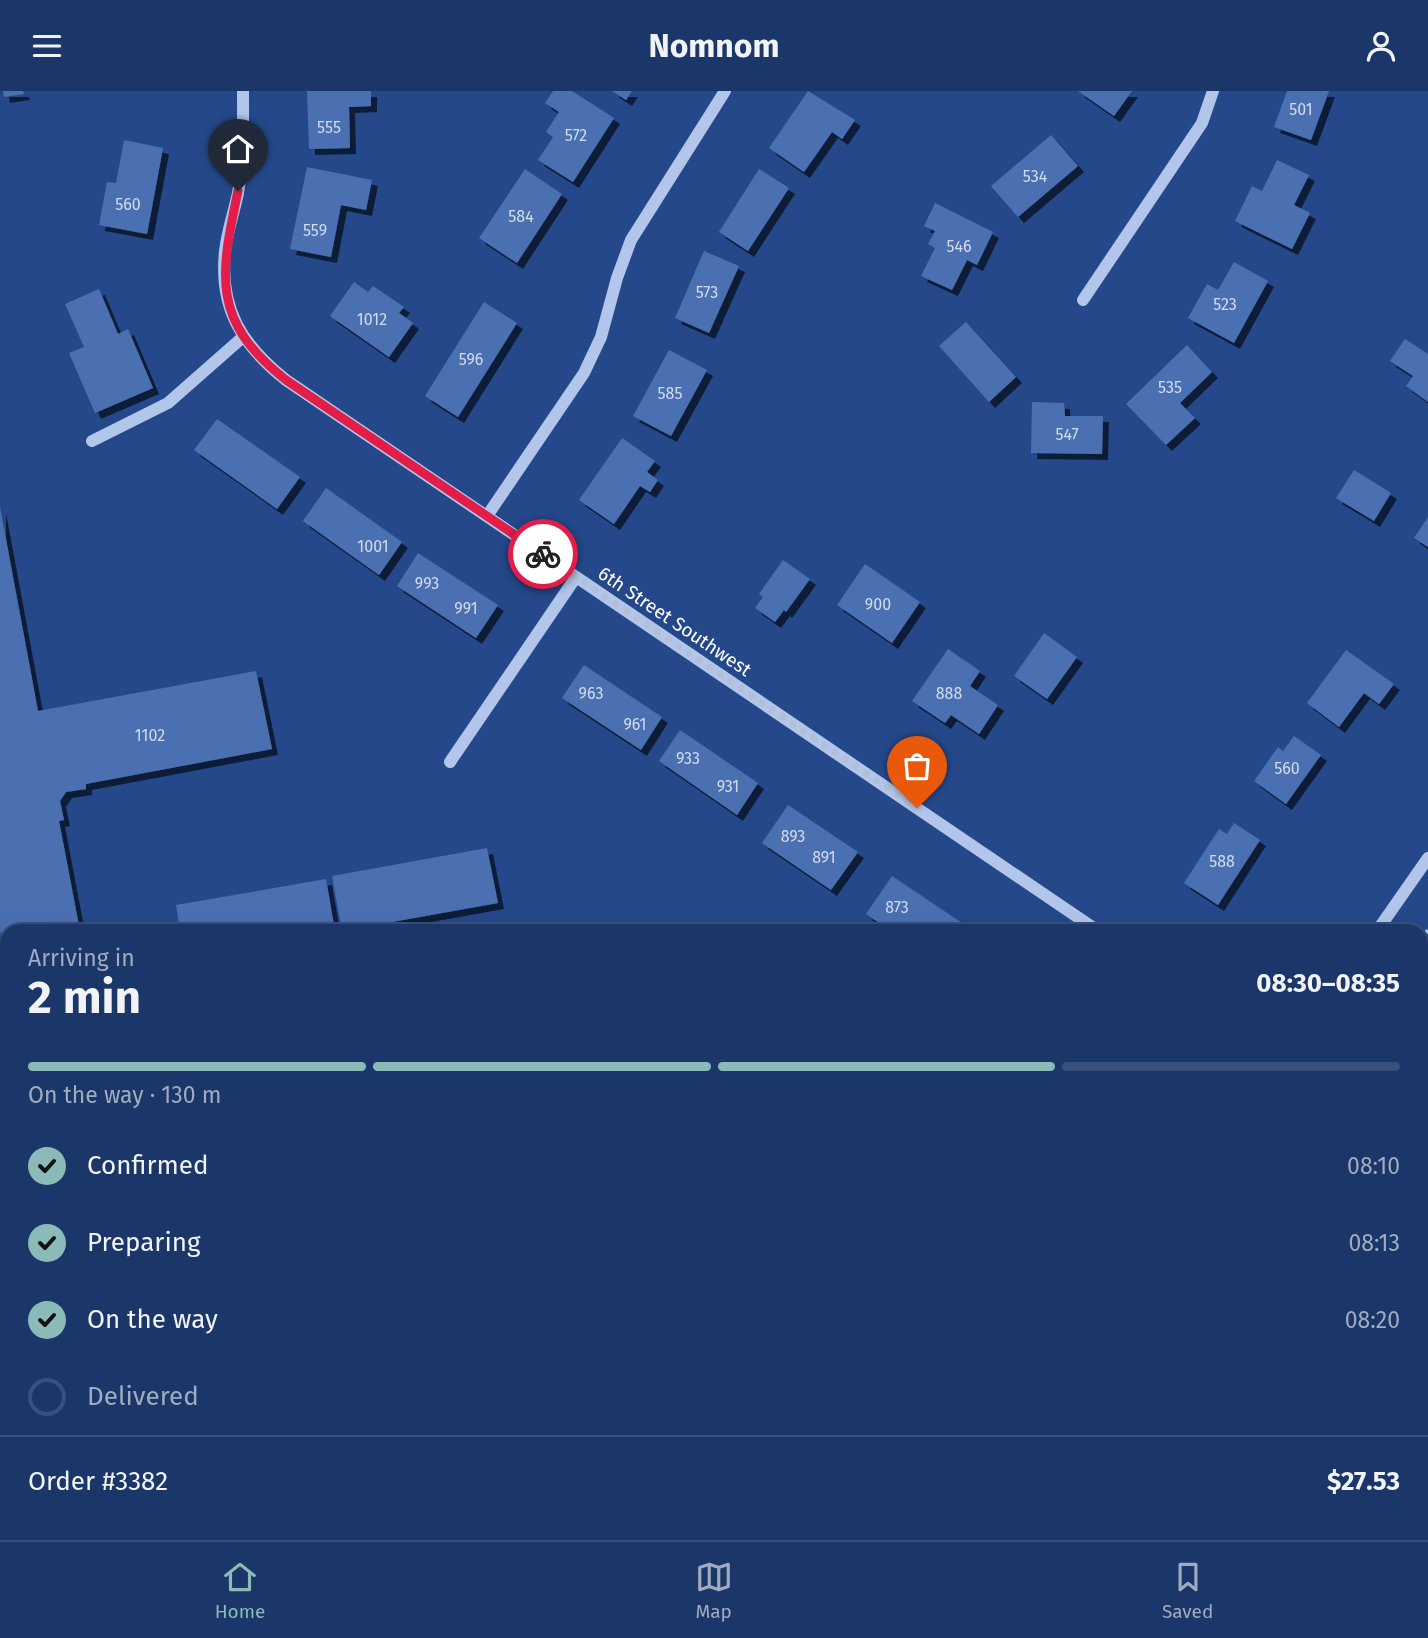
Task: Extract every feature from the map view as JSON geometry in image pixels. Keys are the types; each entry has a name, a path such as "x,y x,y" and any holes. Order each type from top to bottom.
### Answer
{"street":[{"name":"6th Street Southwest","path":"243,91 242,153 238,191 225,250 224,280 230,310 243,337 261,361 1088,924"},
{"path":"487,516 579,382 601,337 617,278 631,240 725,91"},
{"path":"1083,300 1202,123 1213,91"},
{"path":"92,441 168,403 243,337"},
{"path":"450,762 576,577"},
{"path":"1382,924 1428,858"}],"building":[{"path":"3,91 23,91 24,94 4,97"},
{"path":"307,91 371,91 371,106 349,107 350,148 309,149"},
{"path":"553,91 572,91 614,118 573,182 538,160 553,137 546,132 559,112 545,103"},
{"path":"612,91 632,91 626,100"},
{"path":"808,91 855,120 842,139 832,132 804,172 769,148"},
{"path":"1078,91 1132,91 1114,116"},
{"path":"1287,91 1329,91 1311,140 1274,127"},
{"path":"1051,135 1078,166 1018,217 991,186"},
{"path":"124,140 163,148 147,234 99,225 107,182 116,183"},
{"path":"1277,160 1309,175 1294,205 1310,213 1292,249 1235,221 1252,186 1262,191"},
{"path":"307,167 372,180 366,210 341,205 331,257 290,249"},
{"path":"525,169 562,194 517,263 479,238"},
{"path":"759,169 789,188 748,251 719,232"},
{"path":"935,203 993,232 977,265 967,260 952,290 921,276 935,248 928,244 935,231 924,226"},
{"path":"704,251 739,266 709,333 675,318"},
{"path":"1234,262 1268,281 1234,343 1188,318 1207,284 1218,290"},
{"path":"354,282 368,292 373,286 404,307 399,313 413,323 389,357 330,316"},
{"path":"99,289 118,334 128,329 153,388 95,413 69,353 84,347 65,304"},
{"path":"484,302 517,323 458,417 425,396"},
{"path":"966,322 1016,377 989,402 939,346"},
{"path":"1405,339 1428,354 1428,402 1406,386 1413,376 1390,361"},
{"path":"1187,345 1212,372 1180,403 1195,418 1166,445 1126,404"},
{"path":"669,350 707,370 671,436 633,416"},
{"path":"1032,402 1064,403 1065,416 1103,416 1102,454 1031,453"},
{"path":"217,419 300,477 277,509 194,450"},
{"path":"622,438 655,461 647,472 658,480 650,492 640,486 614,524 579,500"},
{"path":"1354,470 1391,493 1374,521 1336,498"},
{"path":"326,488 402,542 379,575 303,521"},
{"path":"0,507 38,711 256,671 272,749 86,784 86,789 66,792 60,801 64,820 59,821 79,924 0,924"},
{"path":"1428,517 1428,547 1414,538"},
{"path":"418,553 498,605 476,638 397,586"},
{"path":"783,560 810,579 786,612 784,610 775,622 755,608 763,597 759,594"},
{"path":"865,564 920,602 892,643 837,605"},
{"path":"1044,633 1077,657 1047,699 1014,676"},
{"path":"948,649 980,671 970,686 998,705 979,734 951,715 945,723 912,701"},
{"path":"1346,650 1394,684 1379,704 1364,693 1339,727 1307,703"},
{"path":"584,665 662,717 641,750 562,698"},
{"path":"680,730 758,783 737,815 659,761"},
{"path":"1294,736 1321,755 1286,804 1254,781 1278,747 1283,751"},
{"path":"788,805 858,852 831,890 762,843"},
{"path":"1234,823 1260,840 1218,905 1184,883 1219,829 1227,834"},
{"path":"487,848 498,903 381,924 341,924 332,876"},
{"path":"892,876 962,923 881,924 866,914"},
{"path":"326,879 334,924 179,924 176,905"}],"way so far":[{"path":"543,554 917,808"}],"route":[{"path":"238,191 225,250 224,280 230,310 243,337 261,361 543,554"}]}
